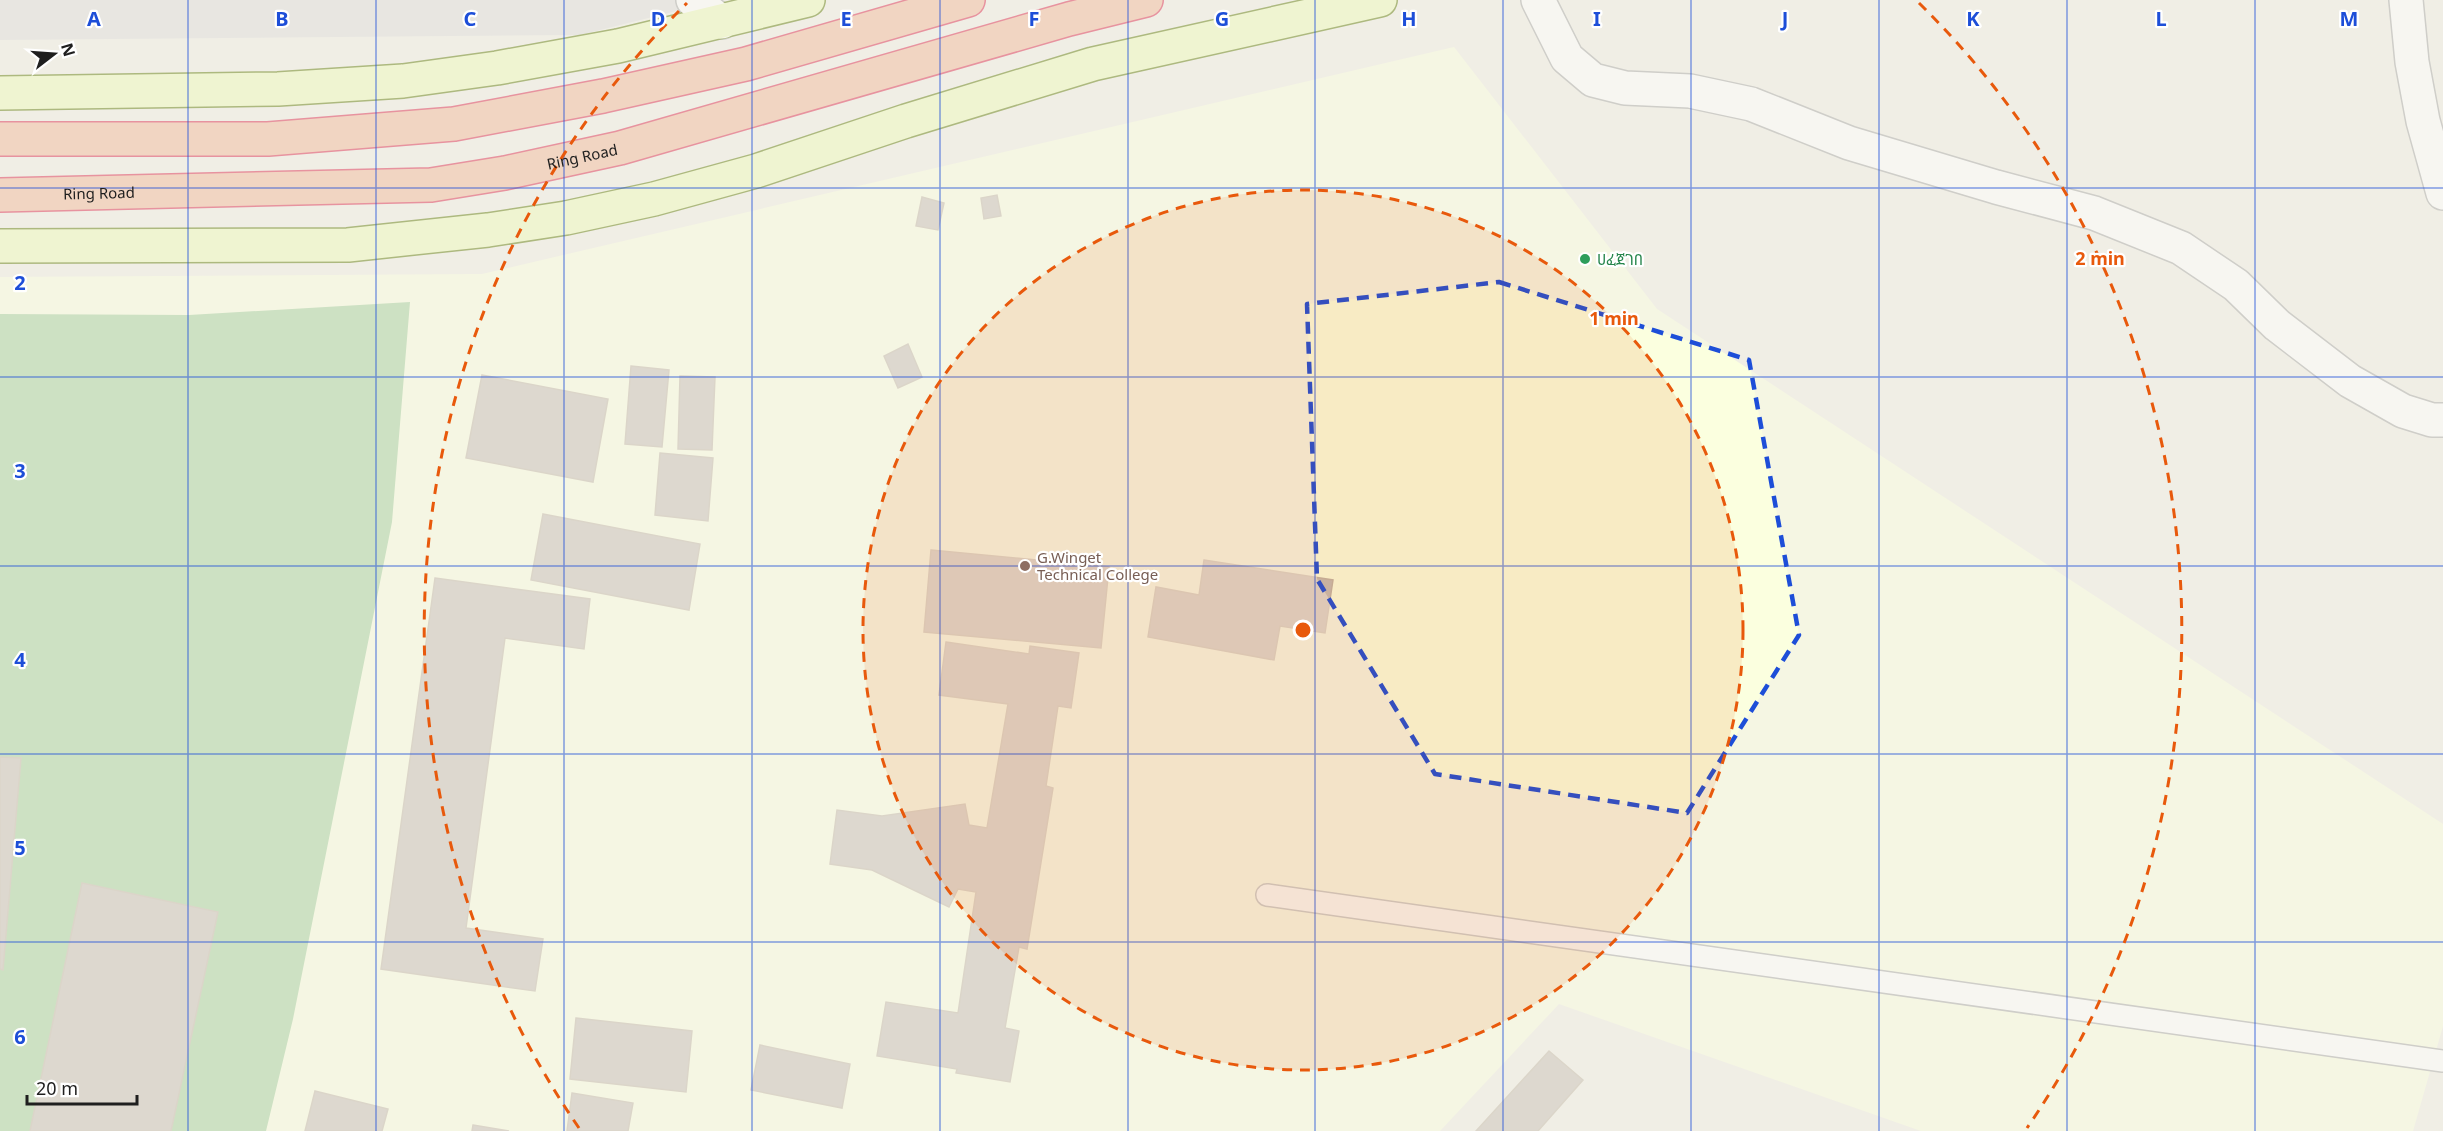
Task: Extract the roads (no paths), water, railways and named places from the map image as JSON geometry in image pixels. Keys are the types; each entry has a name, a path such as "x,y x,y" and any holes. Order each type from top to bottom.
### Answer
{"highway":[{"path":"0,139 268,139 454,124 603,96 746,64 968,0"},
{"name":"Ring Road","path":"0,195 431,184 505,173 620,148 1069,19 1146,0"}],"main road":[{"path":"0,93 278,89 403,81 497,68 618,46 808,0"},
{"path":"0,246 348,245 488,230 566,218 654,199 756,171 1093,64 1380,0"}],"street":[{"path":"693,0 722,22"},
{"path":"1538,0 1567,58 1593,80 1625,88 1690,92 1751,104 1849,143 1996,187 2094,213 2181,248 2236,285 2277,325 2350,381 2403,411 2432,420 2443,420"},
{"path":"2406,0 2412,62 2423,121 2443,193"}],"lane":[{"path":"1267,895 2443,1060"}],"place":[{"name":"ሀፈጀገበ","path":"1585,259"},
{"name":"G.Winget Technical College","path":"1025,566"}]}
